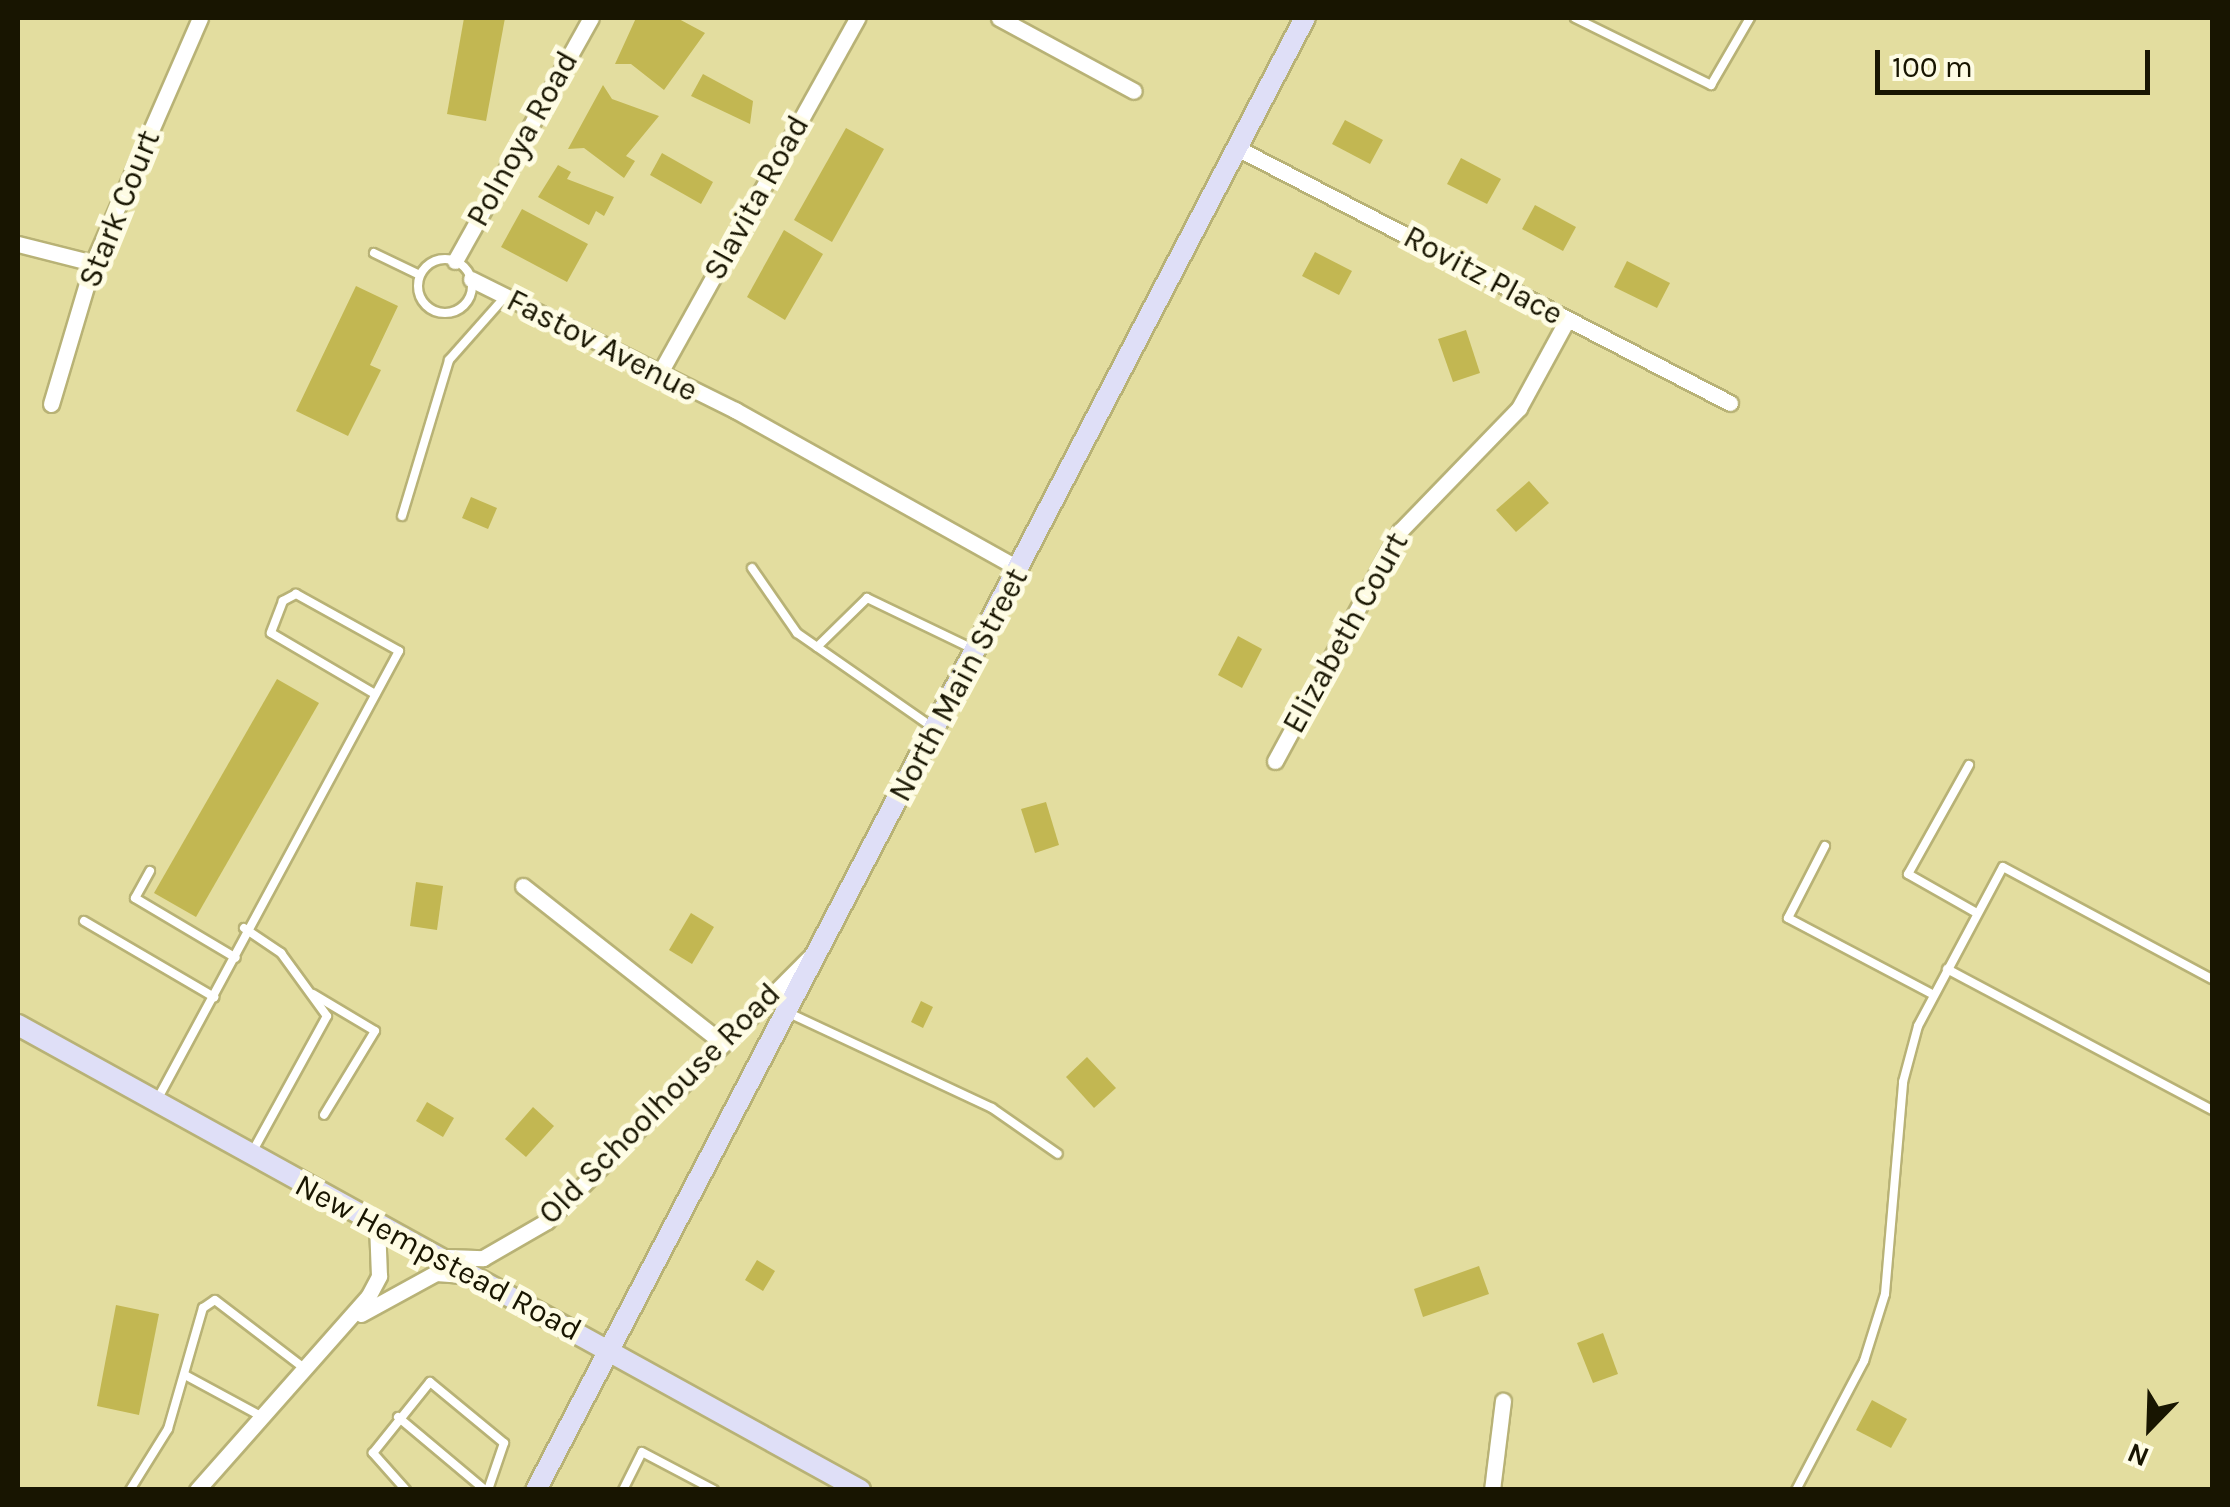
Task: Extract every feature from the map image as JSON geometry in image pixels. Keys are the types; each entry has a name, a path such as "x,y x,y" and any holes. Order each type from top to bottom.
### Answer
{"main road":[{"name":"North Main Street","path":"536,1490 606,1349 788,1013 1305,18"},
{"name":"New Hempstead Road","path":"18,1025 856,1488"}],"street":[{"name":"Stark Court","path":"51,404 94,263 200,18"},
{"name":"Polnoya Road","path":"455,261 591,18"},
{"name":"Slavita Road","path":"657,378 857,18"},
{"path":"999,18 1134,92"},
{"name":"Rovitz Place","path":"1237,148 1730,402"},
{"path":"18,244 94,263"},
{"name":"Fastov Avenue","path":"471,279 657,378 735,410 1020,569"},
{"name":"Elizabeth Court","path":"1274,761 1400,531 1519,408 1567,320"},
{"path":"523,886 720,1041"},
{"name":"Old Schoolhouse Road","path":"432,1254 484,1258 547,1221 720,1041 823,945"},
{"path":"196,1490 259,1415 349,1322 379,1276 377,1224"},
{"path":"349,1322 436,1272 476,1276"},
{"path":"1492,1490 1503,1402"}],"lane":[{"path":"1575,18 1589,20 1711,85 1750,18"},
{"path":"374,253 420,275"},
{"path":"439,260 455,261 471,279 469,298 446,313 422,301 420,275 439,260"},
{"path":"402,516 450,360 505,297"},
{"path":"752,568 817,647 936,729"},
{"path":"155,1104 236,958 244,928 375,694 399,651 296,594 283,601 272,633 375,694"},
{"path":"817,647 867,598 977,650"},
{"path":"1969,765 1908,874 1977,913"},
{"path":"1826,846 1788,918 1934,995"},
{"path":"1796,1490 1864,1361 1885,1294 1903,1082 1934,995 2002,867 2212,979"},
{"path":"150,871 135,898 236,958"},
{"path":"84,922 214,996"},
{"path":"244,928 281,952 327,1016 250,1156"},
{"path":"1946,969 2212,1110"},
{"path":"305,989 375,1031 324,1115"},
{"path":"788,1013 992,1108 1058,1154"},
{"path":"130,1490 168,1429 204,1308 214,1300 304,1368"},
{"path":"185,1374 259,1415"},
{"path":"398,1417 487,1490 504,1444 444,1387 430,1382 398,1417 373,1453 406,1490"},
{"path":"622,1490 642,1452 714,1490"}],"building":[{"path":"464,18 505,18 486,121 447,114"},
{"path":"636,18 677,18 705,33 664,90 631,64 615,64"},
{"path":"703,74 753,101 750,124 691,96"},
{"path":"603,85 612,99 659,116 626,156 635,161 624,178 584,148 568,149"},
{"path":"1345,120 1383,140 1370,164 1332,144"},
{"path":"846,128 884,149 832,242 794,220"},
{"path":"662,153 713,182 701,204 650,175"},
{"path":"1461,158 1501,179 1487,204 1447,184"},
{"path":"558,165 571,172 567,179 614,197 604,216 596,211 589,225 538,197"},
{"path":"1535,205 1576,227 1563,251 1522,229"},
{"path":"522,209 588,244 567,282 501,247"},
{"path":"784,230 823,254 785,320 747,297"},
{"path":"1315,252 1352,271 1339,295 1302,276"},
{"path":"1627,261 1670,283 1657,308 1614,287"},
{"path":"356,286 398,306 370,365 381,370 348,436 296,411"},
{"path":"1466,330 1480,373 1453,382 1438,339"},
{"path":"1529,481 1549,503 1516,532 1496,510"},
{"path":"471,497 497,508 488,529 462,518"},
{"path":"1238,636 1262,649 1242,688 1218,675"},
{"path":"277,679 319,703 196,917 154,893"},
{"path":"1046,802 1059,845 1035,853 1021,809"},
{"path":"416,882 443,886 437,930 410,926"},
{"path":"691,913 714,927 692,964 669,950"},
{"path":"921,1001 933,1007 923,1028 911,1022"},
{"path":"1087,1057 1116,1088 1094,1108 1066,1077"},
{"path":"427,1102 454,1118 443,1137 416,1121"},
{"path":"533,1107 554,1126 526,1157 505,1139"},
{"path":"757,1260 775,1271 763,1291 745,1280"},
{"path":"1479,1266 1489,1294 1423,1317 1414,1289"},
{"path":"116,1305 159,1314 139,1415 97,1406"},
{"path":"1603,1333 1618,1374 1593,1383 1577,1343"},
{"path":"1872,1400 1907,1419 1891,1448 1856,1430"}]}
